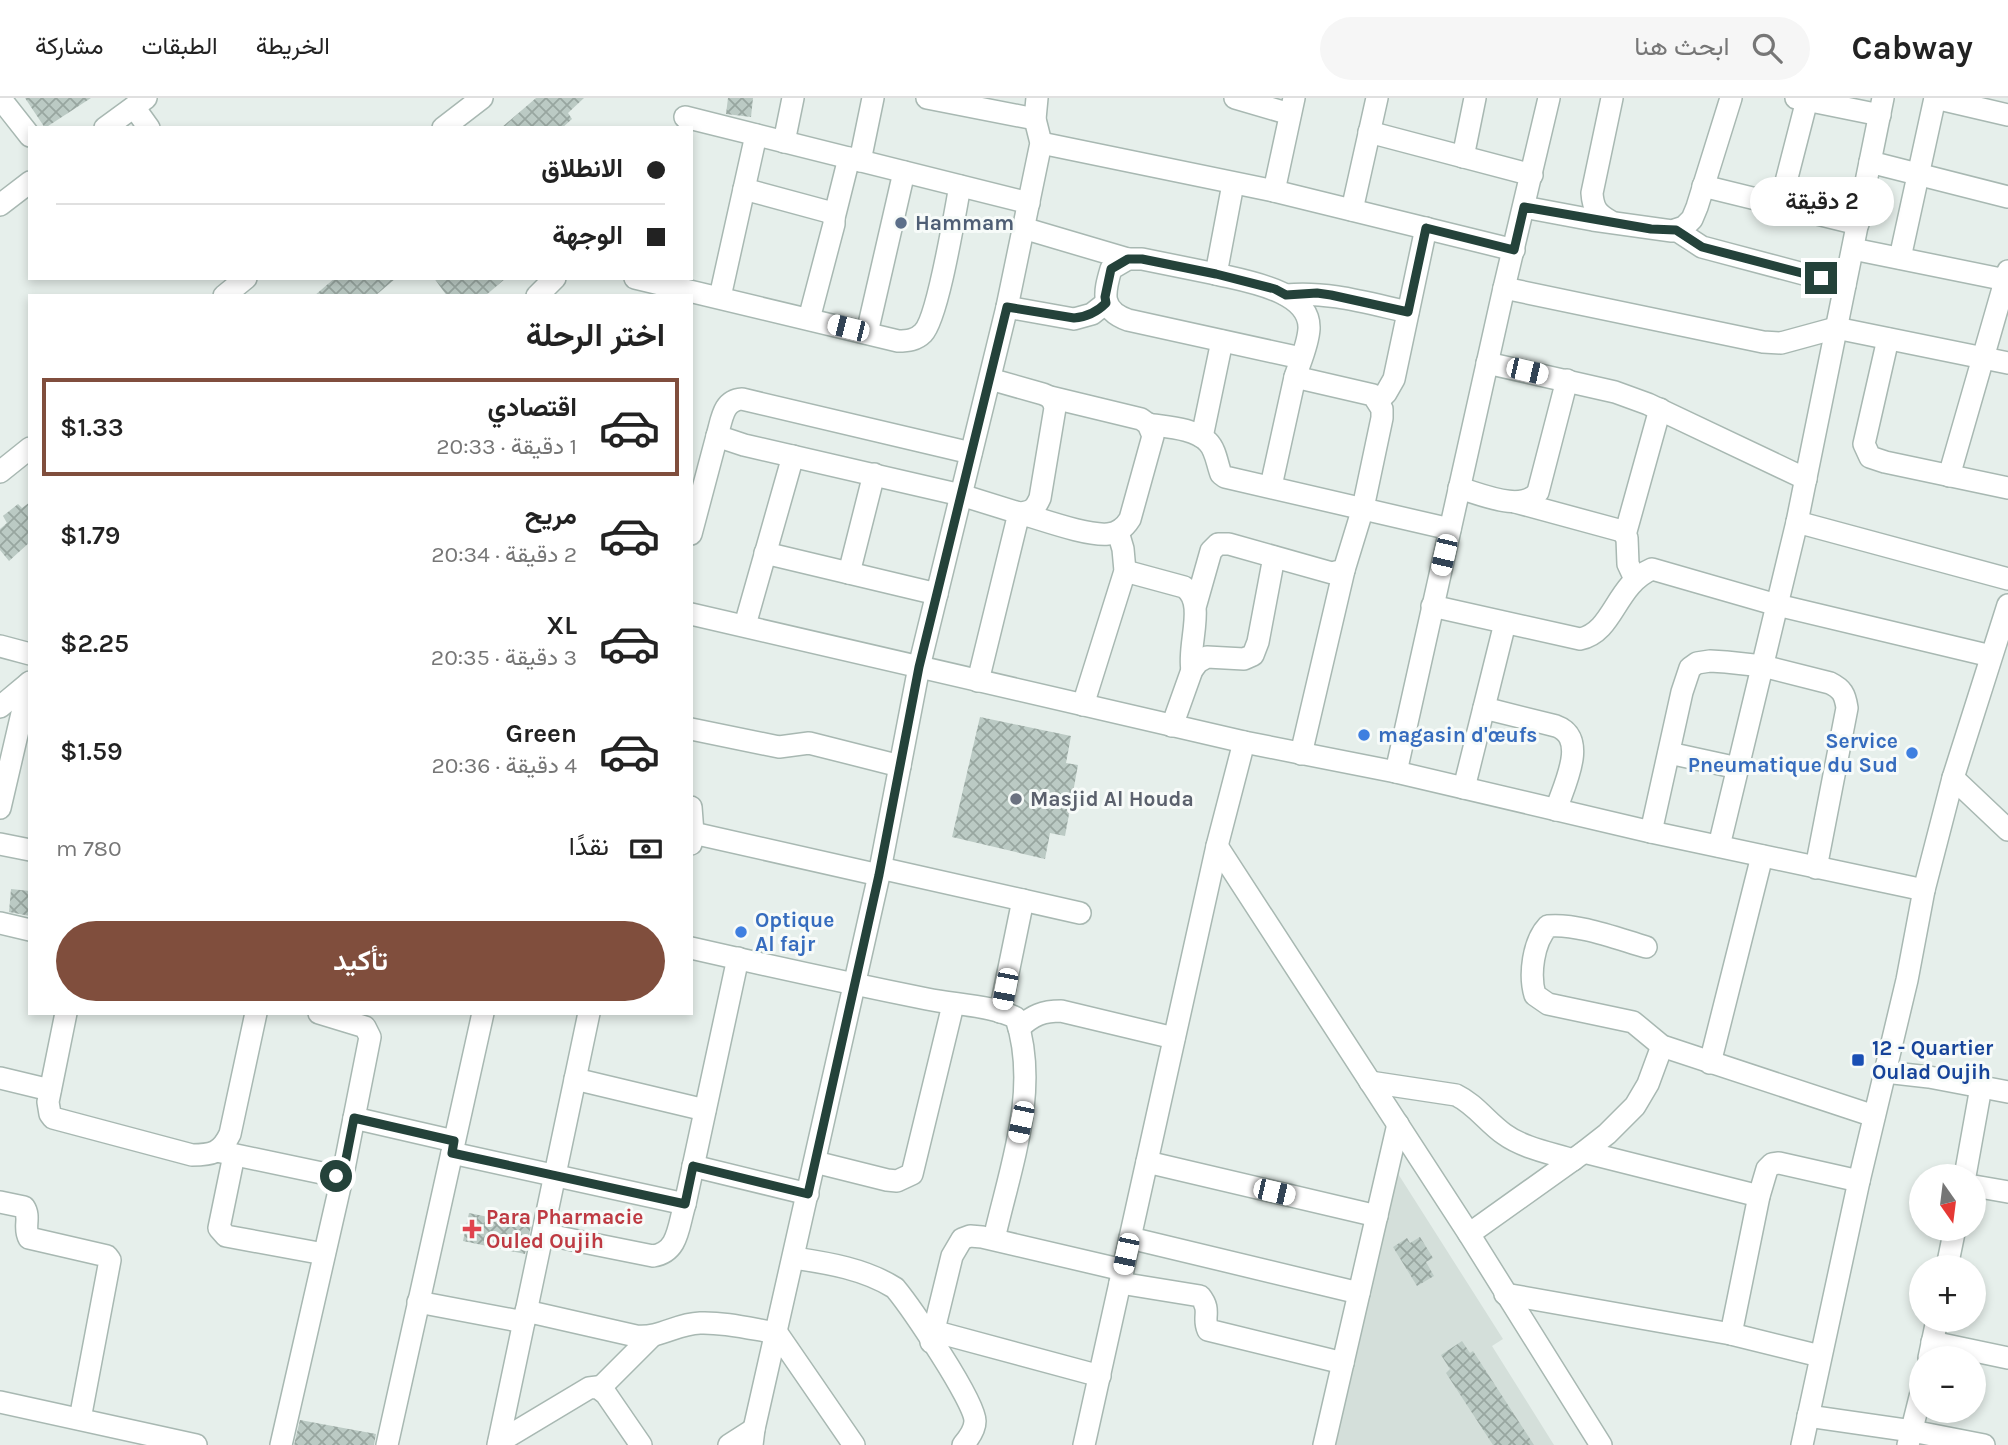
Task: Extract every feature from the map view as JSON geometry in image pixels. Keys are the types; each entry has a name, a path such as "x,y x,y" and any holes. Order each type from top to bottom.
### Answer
{"street":[{"path":"0,98 28,133"},
{"path":"446,126 482,98"},
{"path":"785,142 793,98"},
{"path":"809,319 834,218 873,98"},
{"path":"729,1445 753,1437 880,871 919,667 1007,307 1041,143 1036,108 927,98"},
{"path":"1235,98 1292,106 1274,191"},
{"path":"1352,210 1377,98"},
{"path":"1463,157 1475,98"},
{"path":"1396,772 1548,98"},
{"path":"1610,221 1599,215 1593,205 1592,193 1612,98"},
{"path":"1524,207 1651,229 1676,230 1684,227 1692,219 1731,98"},
{"path":"1900,258 1935,98 2008,115"},
{"path":"1719,846 1797,522 1882,107 1802,99 1780,205"},
{"path":"108,126 140,103 148,126"},
{"path":"685,114 756,135 1029,203"},
{"path":"1369,132 1532,174"},
{"path":"720,297 756,135"},
{"path":"1041,143 1274,191 1514,250"},
{"path":"1870,162 2008,197"},
{"path":"867,333 904,172"},
{"path":"0,205 28,184"},
{"path":"1216,274 1233,184"},
{"path":"644,283 720,297 898,341 912,341 922,335 929,326 960,186"},
{"path":"1703,186 1858,224"},
{"path":"744,189 829,212 834,218"},
{"path":"1024,228 1128,259 1142,259 1216,274 1275,289 1286,295 1304,312 1309,331 1271,486"},
{"path":"1378,401 1394,379 1426,228"},
{"path":"1676,230 1702,247 1845,285"},
{"path":"1853,249 2007,276 1949,475"},
{"path":"1128,259 1111,269 1105,297 1106,303 1119,316 1222,341 1373,395 1382,409 1363,508 1344,569 1301,754"},
{"path":"226,294 244,280"},
{"path":"539,294 553,280"},
{"path":"1504,288 1763,342 1781,343 1836,328 2008,363"},
{"path":"1286,295 1317,293 1408,312"},
{"path":"1007,307 1074,318 1092,314 1106,303"},
{"path":"1888,339 1864,444 1870,457 2008,488"},
{"path":"1202,437 1222,341"},
{"path":"1487,363 1615,392 1660,409 1806,479"},
{"path":"990,379 1141,419 1148,424 1190,432 1209,443 1221,474 1450,529"},
{"path":"1512,501 1525,502 1538,492 1567,380"},
{"path":"1019,513 1029,513 1040,498 1055,408 1050,397"},
{"path":"693,526 727,404 733,400 742,399 971,453"},
{"path":"1639,576 1628,564 1625,535 1660,409"},
{"path":"717,436 961,495 1019,513 1107,534 1118,532 1130,519 1153,436 1148,424"},
{"path":"0,472 28,451"},
{"path":"745,625 793,456"},
{"path":"849,573 874,474"},
{"path":"1460,488 1615,528 1625,535"},
{"path":"978,681 1019,513"},
{"path":"1797,522 2008,579"},
{"path":"1083,705 1125,571 1118,532"},
{"path":"1192,670 1196,604 1211,551 1218,544 1229,544 1332,573 1340,573 1344,569"},
{"path":"765,553 937,594"},
{"path":"1172,726 1192,670 1203,658 1244,659 1254,655 1274,557"},
{"path":"1432,606 1580,639 1590,637 1601,628 1621,595 1639,576 1652,569 1777,605 1991,656"},
{"path":"1125,571 1184,587 1190,590 1196,604"},
{"path":"1801,1445 1907,979 1924,890 1953,778 2008,605"},
{"path":"693,614 1172,726 1396,772 1651,832 1924,890"},
{"path":"1464,788 1505,623"},
{"path":"0,646 28,653"},
{"path":"1651,832 1682,692 1690,668 1697,663 1710,661 1763,666 1830,683 1839,687 1845,695 1847,708 1816,868"},
{"path":"0,707 28,684"},
{"path":"0,808 28,687"},
{"path":"1484,708 1566,729 1571,736 1574,753 1556,810"},
{"path":"693,729 779,747 809,743 900,766"},
{"path":"1084,1445 1217,846 1244,742"},
{"path":"1669,753 1738,768"},
{"path":"1953,778 2008,830"},
{"path":"693,838 880,871 1080,913"},
{"path":"0,844 28,850"},
{"path":"1217,846 1469,1234 1601,1445"},
{"path":"1710,1063 1762,856"},
{"path":"994,1240 1026,1098 1027,1073 1012,1019 1023,900"},
{"path":"0,923 28,930"},
{"path":"1646,947 1586,931 1557,925 1548,926 1544,930 1532,969 1533,988 1539,1000 1548,1004 1633,1022 1662,1046 1874,1116"},
{"path":"693,948 1012,1019 1047,1011 1061,1011 1174,1038"},
{"path":"543,1234 637,1254 661,1255 673,1244 685,1204 738,958"},
{"path":"815,1162 887,1180 897,1181 912,1174 953,1005"},
{"path":"66,1015 50,1090 48,1109 53,1118 192,1155 225,1153 325,1175 336,1176 344,1169"},
{"path":"256,1015 230,1134 225,1145 219,1228 226,1236 324,1254"},
{"path":"281,1445 344,1169 370,1037 365,1027 326,1015"},
{"path":"387,1445 483,1015"},
{"path":"498,1443 589,1015"},
{"path":"1469,1234 1607,1134 1635,1106 1648,1084 1662,1046"},
{"path":"1885,1072 1929,1077 2008,1092"},
{"path":"0,1079 50,1090"},
{"path":"575,1079 705,1110"},
{"path":"1370,1082 1456,1095 1465,1099 1506,1136 1517,1142 1759,1196"},
{"path":"1967,1164 1981,1087"},
{"path":"354,1118 554,1176 685,1204"},
{"path":"1324,1445 1398,1124"},
{"path":"1147,1163 1377,1216"},
{"path":"1731,1334 1759,1196 1772,1164 1779,1163 1859,1181"},
{"path":"693,1166 808,1194"},
{"path":"1986,1188 2008,1192"},
{"path":"0,1202 27,1211 26,1233 29,1238 107,1256 110,1260 79,1419"},
{"path":"932,1337 956,1246 962,1239 970,1236 994,1240 1200,1297 1208,1310 1208,1330 1343,1363"},
{"path":"1130,1238 1359,1293"},
{"path":"794,1258 820,1262 883,1281 895,1288 932,1337 968,1399 975,1422 972,1433 963,1445"},
{"path":"1505,1294 1731,1334 1820,1356"},
{"path":"418,1302 525,1316 636,1336 651,1337 684,1325 699,1323 777,1333 854,1445"},
{"path":"498,1443 589,1388 600,1388 651,1337"},
{"path":"932,1337 1100,1376"},
{"path":"1986,1356 2008,1358"},
{"path":"600,1388 642,1445"},
{"path":"0,1402 196,1445"},
{"path":"1808,1416 1910,1438 1984,1445"}],"shaded area":[{"path":"1395,1169 1503,1339 1492,1346 1554,1445 1335,1445"}],"building":[{"path":"25,98 91,98 48,126 44,126"},
{"path":"536,98 584,98 568,113 572,119 564,126 503,126"},
{"path":"728,98 753,98 751,117 726,114"},
{"path":"333,280 394,280 377,294 316,294"},
{"path":"435,280 504,280 487,294 446,294"},
{"path":"18,504 22,508 28,504 28,544 9,561 0,550 0,529 7,523 3,516"},
{"name":"Masjid Al Houda","path":"980,717 1071,736 1066,763 1078,765 1065,836 1050,833 1045,859 952,837"},
{"path":"11,889 28,891 28,916 9,912"},
{"path":"469,1213 531,1226 525,1254 463,1241"},
{"path":"1420,1237 1433,1258 1426,1262 1434,1276 1417,1286 1393,1247 1407,1238 1410,1243"},
{"path":"1462,1341 1470,1353 1473,1351 1534,1445 1493,1445 1446,1373 1450,1369 1441,1355"},
{"path":"300,1420 376,1434 374,1445 294,1445"}],"place":[{"name":"Hammam","path":"901,223"},
{"name":"magasin d'œufs","path":"1364,735"},
{"name":"Service Pneumatique du Sud","path":"1912,753"},
{"name":"Masjid Al Houda","path":"1016,799"},
{"name":"Optique Al fajr","path":"741,932"},
{"name":"12 - Quartier Oulad Oujih","path":"1858,1060"},
{"name":"Para Pharmacie Ouled Oujih","path":"472,1229"}],"route":[{"path":"336,1176 344,1169 354,1118 454,1141 452,1153 685,1204 693,1166 808,1194 879,875 919,667 1007,307 1082,318 1106,303 1107,281 1111,269 1128,259 1142,259 1216,274 1275,289 1286,295 1317,293 1408,312 1426,228 1514,250 1524,207 1651,229 1676,230 1702,247 1821,278"}]}
